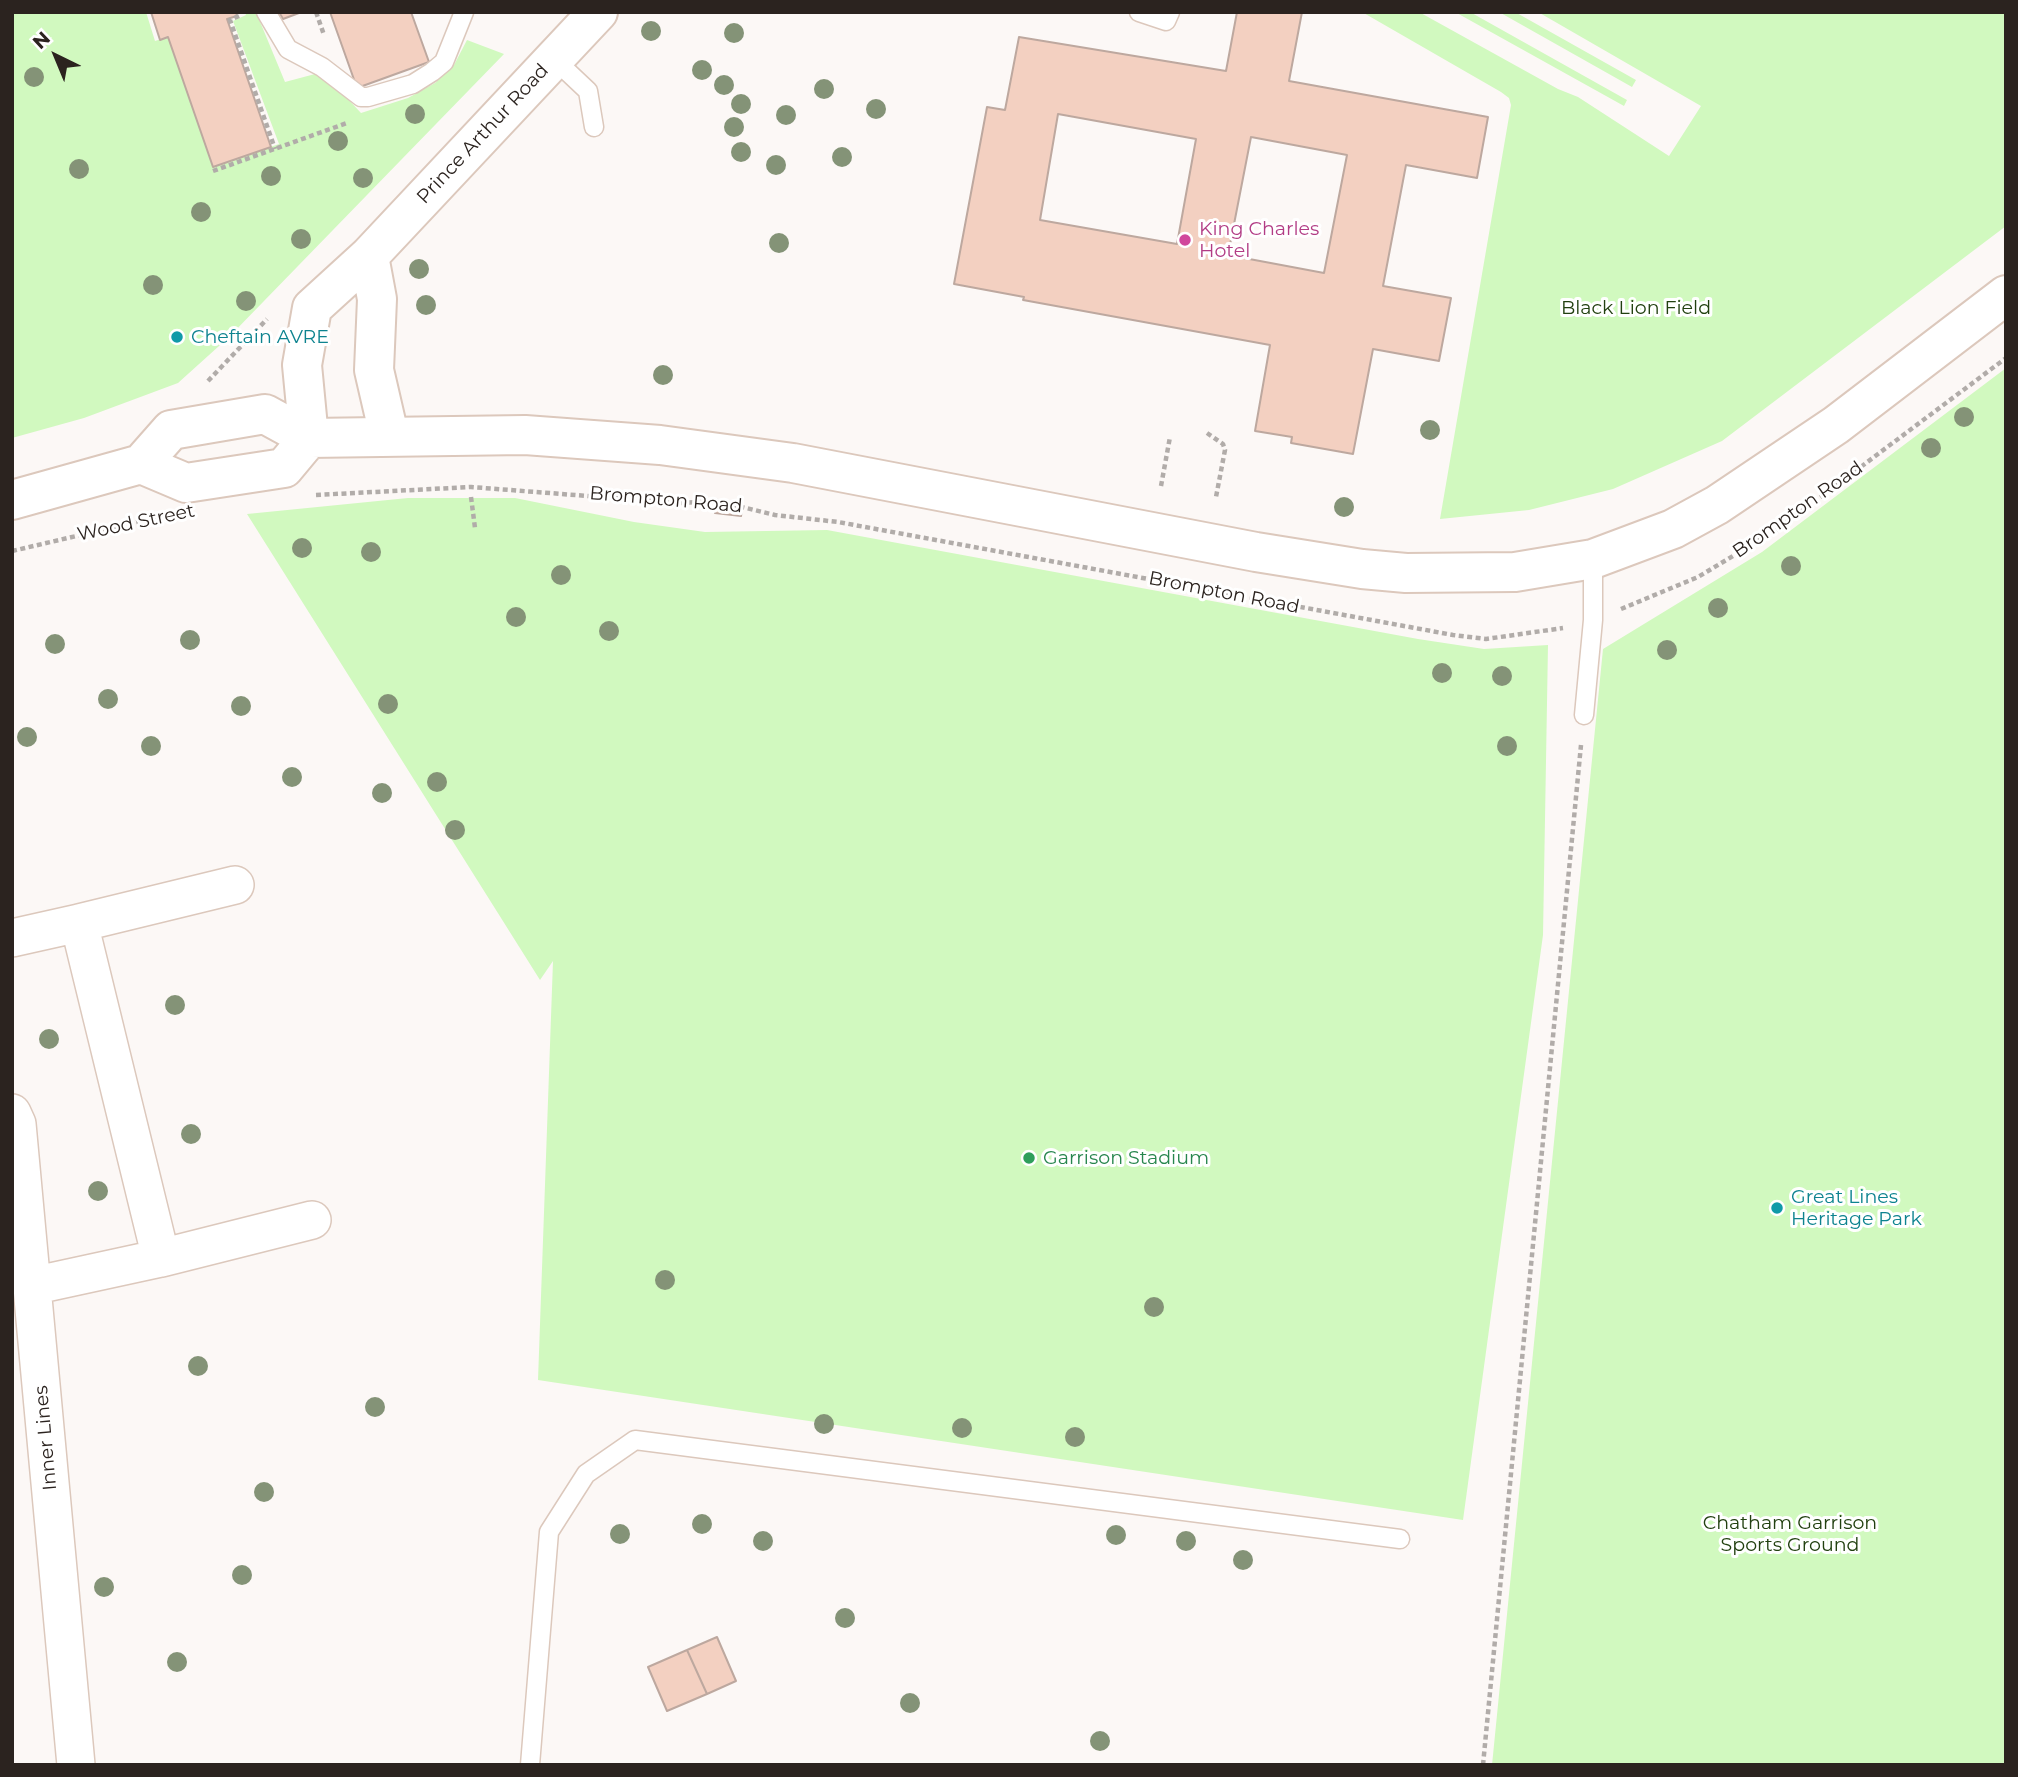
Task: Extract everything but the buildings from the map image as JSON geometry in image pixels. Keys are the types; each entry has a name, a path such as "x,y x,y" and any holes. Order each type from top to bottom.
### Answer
{"main road":[{"name":"Prince Arthur Road","path":"309,438 302,365 312,309 369,256 598,12"},
{"path":"369,256 377,299 374,370 389,435"},
{"path":"12,500 141,464 172,430 265,414 309,438 525,435 660,445 723,453 793,463 1256,552 1362,569 1482,574 1552,568 1593,559 1673,529 1748,486 1836,425 2006,295"},
{"name":"Wood Street","path":"141,464 186,483 285,468 309,438"}],"street":[{"path":"12,938 235,885"},
{"path":"79,923 161,1258"},
{"name":"Inner Lines","path":"12,1113 17,1124 76,1765"},
{"path":"32,1286 161,1258 312,1220"}],"lane":[{"path":"266,12 288,49 322,67 361,97 413,84 432,72 444,62 464,12"},
{"path":"1139,12 1166,21 1170,12"},
{"path":"553,58 588,91 594,127"},
{"path":"1584,715 1593,620 1593,559"},
{"path":"530,1765 549,1532 586,1474 635,1440 1400,1539"}],"path":[{"path":"243,12 230,20 275,149"},
{"path":"213,171 349,122"},
{"name":"Brompton Road","path":"367,491 471,486 679,503 717,501 775,515 838,522 1486,639 1558,630 1593,620 1698,577 1777,529 2006,358"},
{"path":"1207,433 1223,444 1225,450 1216,497"},
{"path":"1161,486 1170,437"},
{"path":"471,497 475,528"},
{"path":"838,522 841,512"},
{"name":"Wood Street","path":"12,551 168,515"},
{"path":"1483,1765 1584,715"}],"green space":[{"path":"12,12 146,12 155,41 168,37 213,167 279,144 233,21 246,15 245,12 256,12 285,82 315,74 345,96 361,113 408,98 435,83 454,65 467,40 504,54 229,337 178,383 84,418 12,438"},
{"name":"Black Lion Field","path":"1362,12 1419,12 1558,89 1578,97 1669,156 1701,106 1538,12 2006,12 2006,226 1722,441 1613,489 1529,510 1440,519 1511,105 1509,98 1501,92"},
{"path":"1455,12 1470,12 1627,100 1624,106"},
{"path":"1499,12 1515,12 1636,80 1632,87"},
{"name":"Great Lines Heritage Park","path":"2006,368 2006,1765 1492,1765 1603,649 1762,552"},
{"name":"Garrison Stadium","path":"408,498 515,498 634,522 705,532 827,530 1418,639 1484,649 1548,645 1543,935 1463,1520 538,1380 553,961 540,980 247,514"}],"place":[{"name":"King Charles Hotel","path":"1185,240"},
{"name":"Cheftain AVRE","path":"177,337"},
{"name":"Garrison Stadium","path":"1029,1158"},
{"name":"Great Lines Heritage Park","path":"1777,1208"}],"park label":[{"name":"Chatham Garrison Sports Ground","path":"1790,1534"}]}
